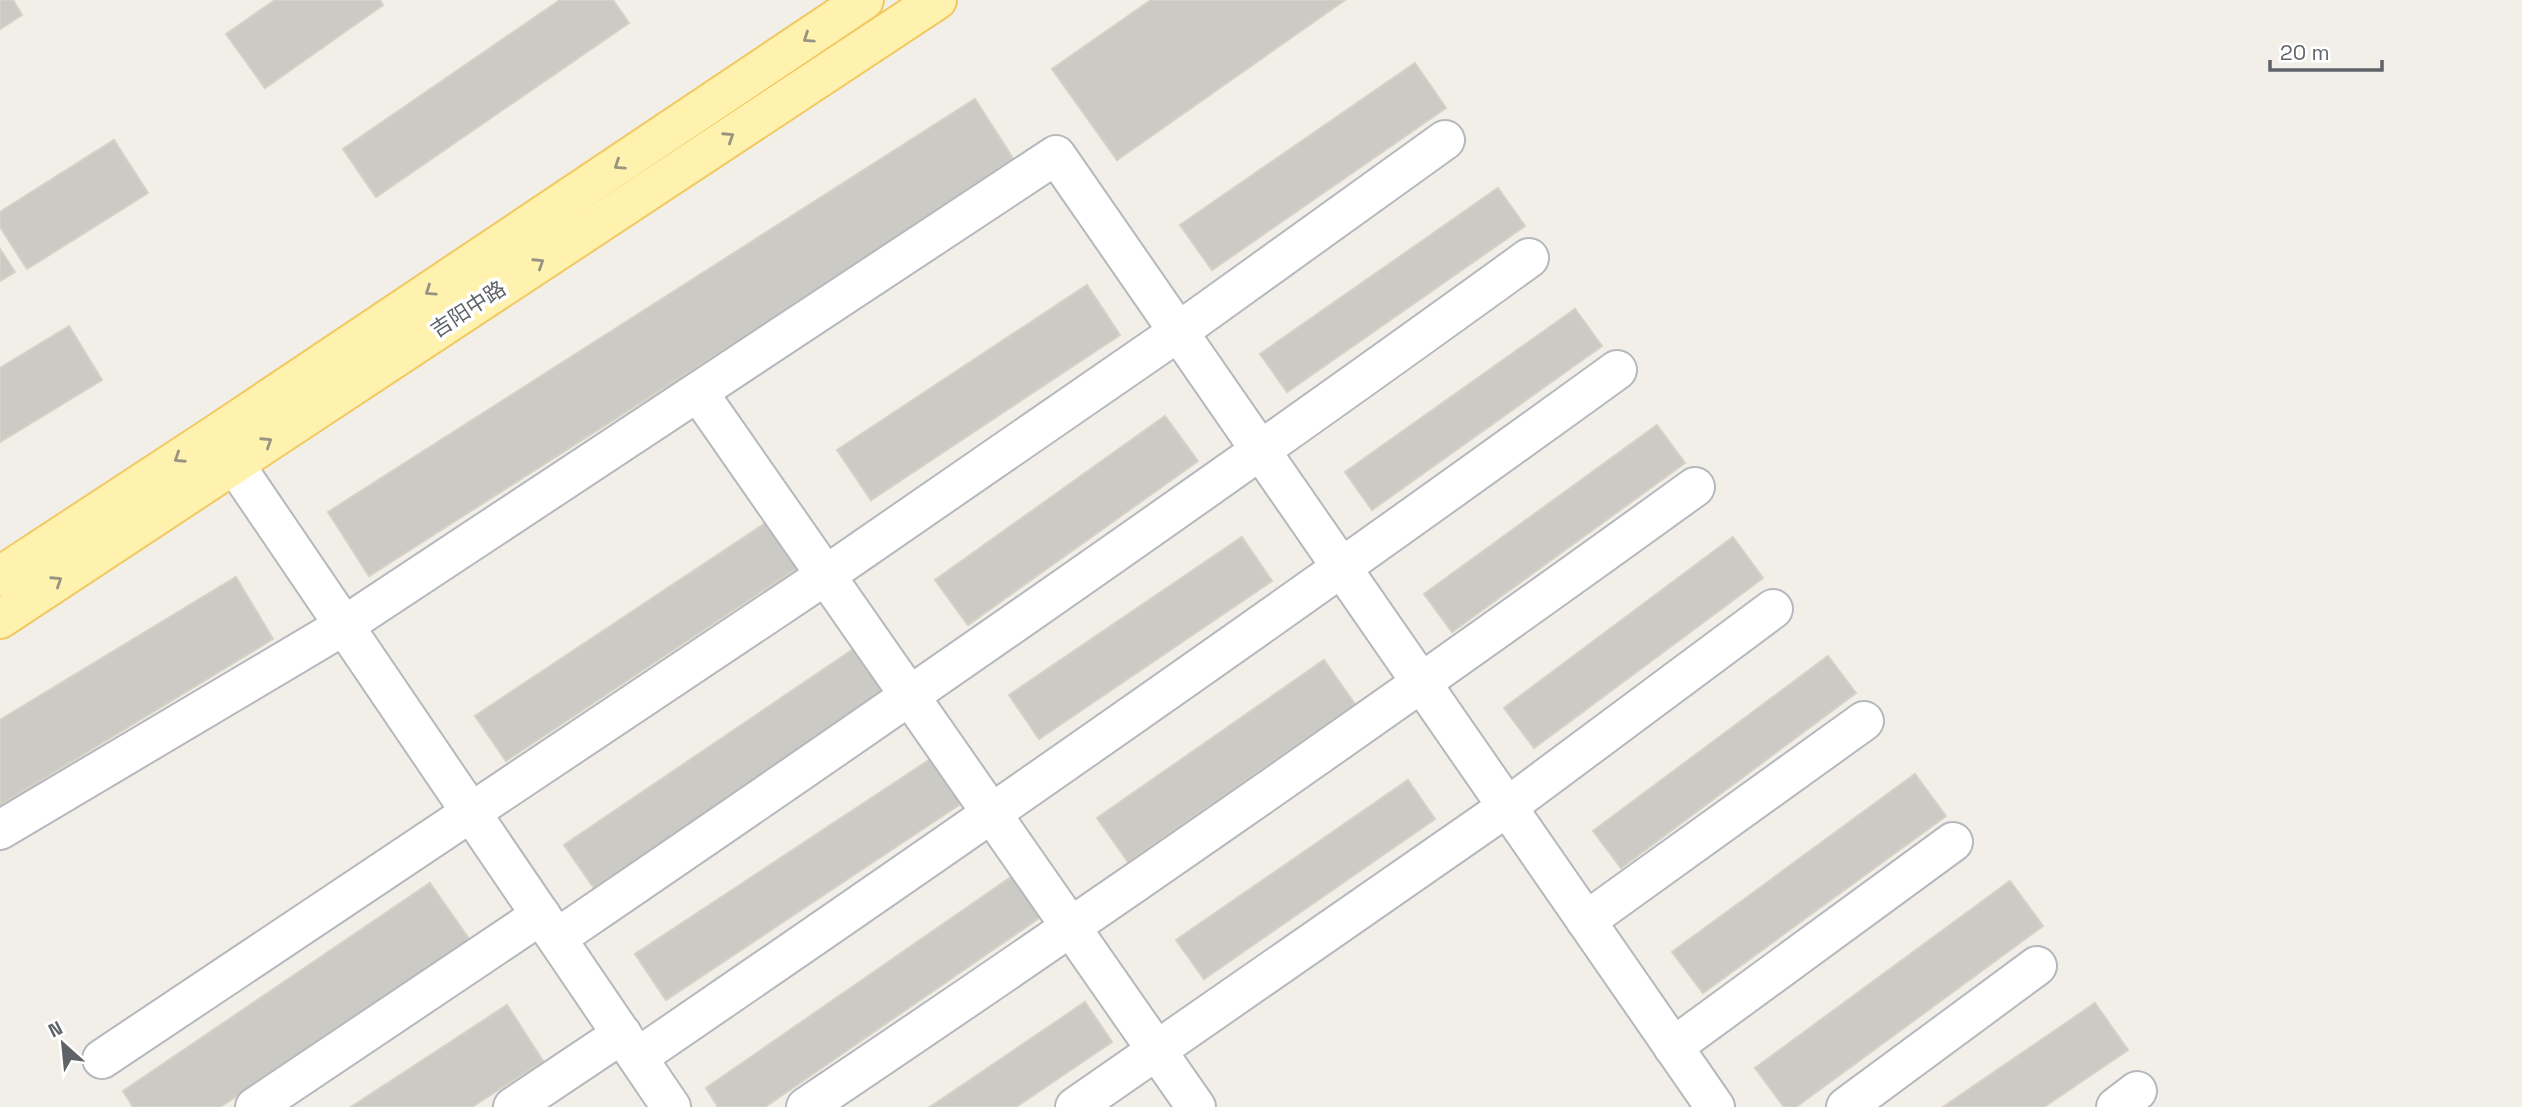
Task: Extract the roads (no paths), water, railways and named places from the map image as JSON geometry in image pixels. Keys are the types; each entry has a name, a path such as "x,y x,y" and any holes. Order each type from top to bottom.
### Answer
{"main road":[{"name":"吉阳中路","path":"0,618 225,449 864,0"},
{"name":"吉阳中路","path":"0,576 225,449 937,0"}],"street":[{"path":"102,1059 826,575 1178,332 1446,140"},
{"path":"0,830 345,625 1056,155 1715,1107"},
{"path":"255,1107 549,927 911,697 1262,452 1529,258"},
{"path":"513,1107 630,1046 993,815 1342,569 1617,370"},
{"path":"698,392 1196,1107"},
{"path":"225,449 671,1107"},
{"path":"806,1107 1072,929 1422,684 1695,487"},
{"path":"1075,1107 1507,807 1773,610"},
{"path":"1586,922 1864,721"},
{"path":"1673,1046 1954,842"},
{"path":"1846,1107 2037,966"}]}
